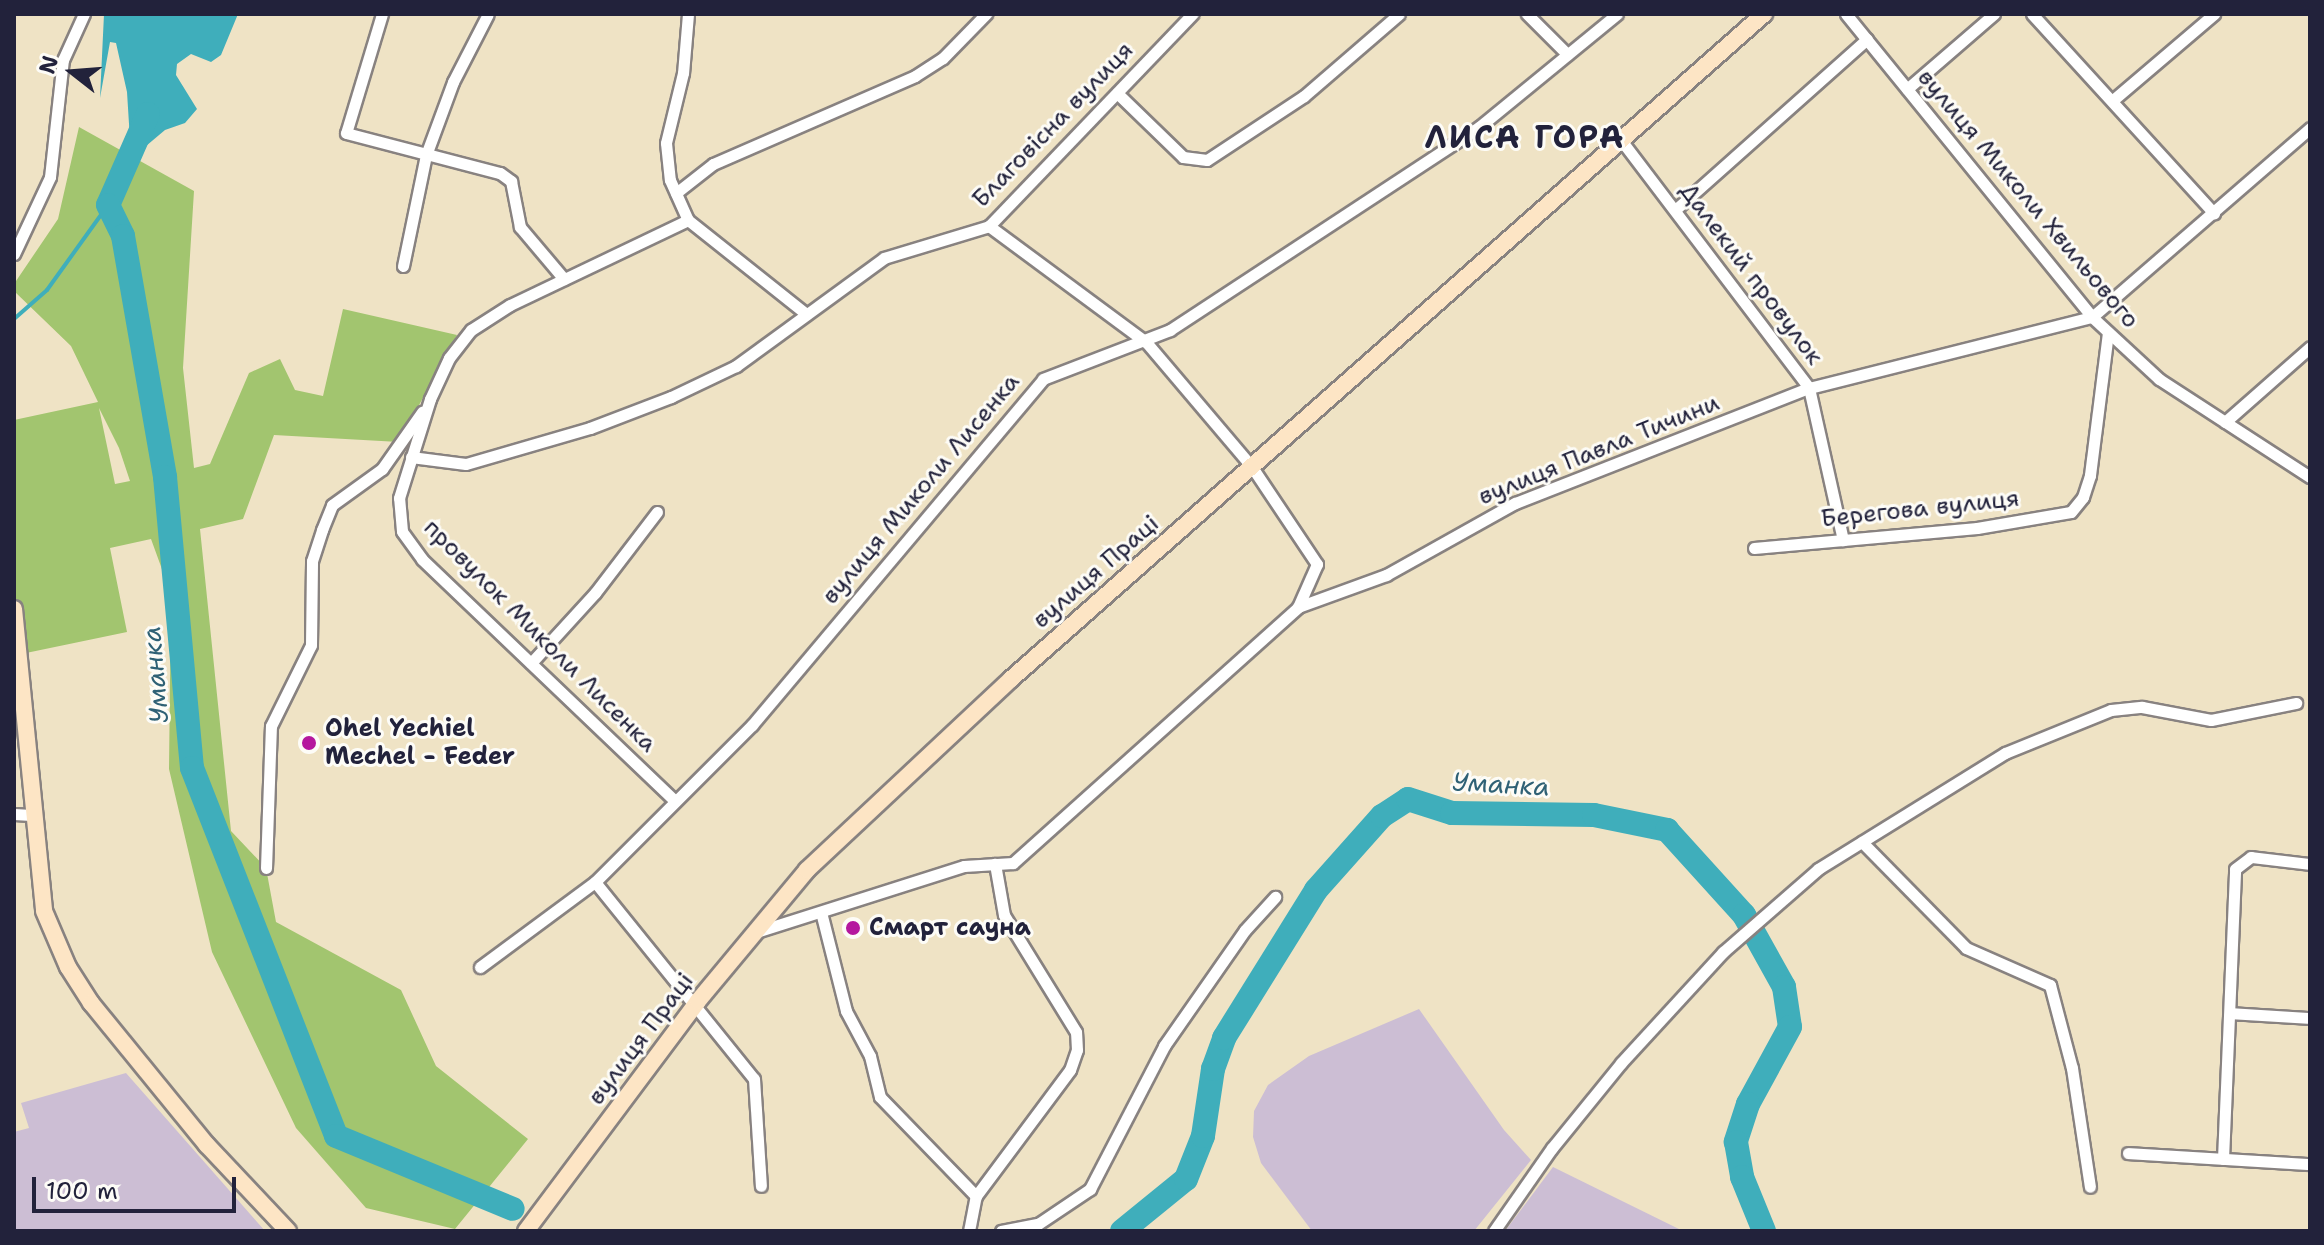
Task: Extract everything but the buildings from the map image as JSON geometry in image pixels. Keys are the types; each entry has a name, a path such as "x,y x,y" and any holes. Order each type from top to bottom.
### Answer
{"main road":[{"name":"вулиця Праці","path":"526,1231 695,1006 807,870 999,690 1764,14"},
{"path":"14,609 22,814 44,911 68,967 91,1003 207,1145 288,1231"}],"street":[{"path":"16,246 50,177 63,60 84,14"},
{"path":"382,14 346,133 500,173 511,181 520,227 564,279"},
{"path":"403,266 426,155 453,82 488,14"},
{"path":"688,14 683,73 666,143 676,193 688,220 805,313"},
{"path":"676,193 713,164 915,76 943,58 986,14"},
{"name":"Благовісна вулиця","path":"411,457 466,464 590,428 736,366 884,258 989,226 1192,14"},
{"path":"1117,93 1183,157 1207,160 1304,96 1399,14"},
{"path":"1527,14 1567,54"},
{"name":"вулиця Миколи Лисенка","path":"480,967 595,882 752,725 1043,379 1146,342 1479,127 1617,14"},
{"name":"вулиця Миколи Хвильового","path":"1846,14 2108,333 2159,379 2310,477"},
{"path":"1907,89 1994,14"},
{"path":"2032,14 2214,213"},
{"path":"2113,100 2214,14"},
{"path":"1675,210 1867,39"},
{"path":"2306,131 2310,145"},
{"name":"вулиця Павла Тичини","path":"755,933 964,866 1013,863 1298,607 1386,575 1515,503 1809,388 2092,317 2306,131"},
{"name":"Далекий провулок","path":"1621,140 1809,388 1843,540"},
{"path":"266,868 271,726 311,645 312,561 332,505 382,469 430,399 449,358 471,330 564,279 688,220"},
{"path":"989,226 1146,342 1252,467 1317,564 1316,575 1298,607"},
{"name":"Берегова вулиця","path":"1754,548 1977,528 2071,512 2083,497 2108,333"},
{"path":"2225,422 2310,347"},
{"name":"провулок Миколи Лисенка","path":"430,399 399,498 402,531 422,559 675,801"},
{"path":"531,663 595,593 657,512"},
{"path":"1494,1231 1552,1148 1723,952 1818,869 1897,817 2005,753 2111,710 2142,707 2211,720 2296,703"},
{"path":"1862,842 1966,948 2050,985 2072,1068 2090,1187"},
{"path":"2223,1159 2240,861 2251,857 2310,864"},
{"path":"969,1231 976,1196 1070,1070 1077,1050 1076,1032 1004,915 995,864"},
{"path":"595,882 754,1079 761,1186"},
{"path":"1001,1231 1038,1224 1090,1189 1164,1046 1245,930 1275,897"},
{"path":"821,912 846,1011 870,1056 880,1097 976,1196"},
{"path":"2230,1013 2310,1018"},
{"path":"2128,1153 2310,1164"}],"shaded area":[{"path":"1419,1009 1504,1130 1531,1160 1474,1231 1312,1231 1261,1163 1253,1137 1254,1111 1268,1085 1309,1056"},
{"path":"126,1073 265,1231 14,1231 14,1132 29,1128 21,1103"},
{"path":"1553,1167 1683,1231 1505,1231"}],"green space":[{"path":"79,127 194,191 183,368 194,468 210,464 249,373 280,359 295,390 323,396 343,309 457,335 399,442 274,435 243,519 200,529 231,831 266,868 276,922 401,990 436,1066 528,1139 455,1229 366,1208 296,1128 212,952 169,769 171,594 151,539 110,548 127,632 26,653 14,597 14,420 98,402 71,346 14,291 14,284 58,219","holes":["99,408 119,448 130,481 115,484"]}],"water":[{"path":"104,14 238,14 221,55 211,62 191,54 177,64 176,75 197,109 185,123 165,130 146,146 130,140 127,92 116,43 110,42 100,98"}],"waterway":[{"name":"Уманка","path":"148,114 108,205 123,236 165,477 192,768 336,1136 513,1209"},
{"path":"14,319 47,290 108,205"},
{"name":"Уманка","path":"1122,1231 1186,1179 1203,1136 1213,1069 1224,1038 1316,890 1382,816 1408,799 1452,813 1594,815 1667,830 1744,915 1784,987 1790,1027 1748,1104 1736,1142 1742,1177 1764,1231"}],"place":[{"name":"Ohel Yechiel Mechel - Feder","path":"309,743"},
{"name":"Смарт сауна","path":"853,928"}],"district":[{"name":"ЛИСА ГОРА","path":"1525,137"}]}
